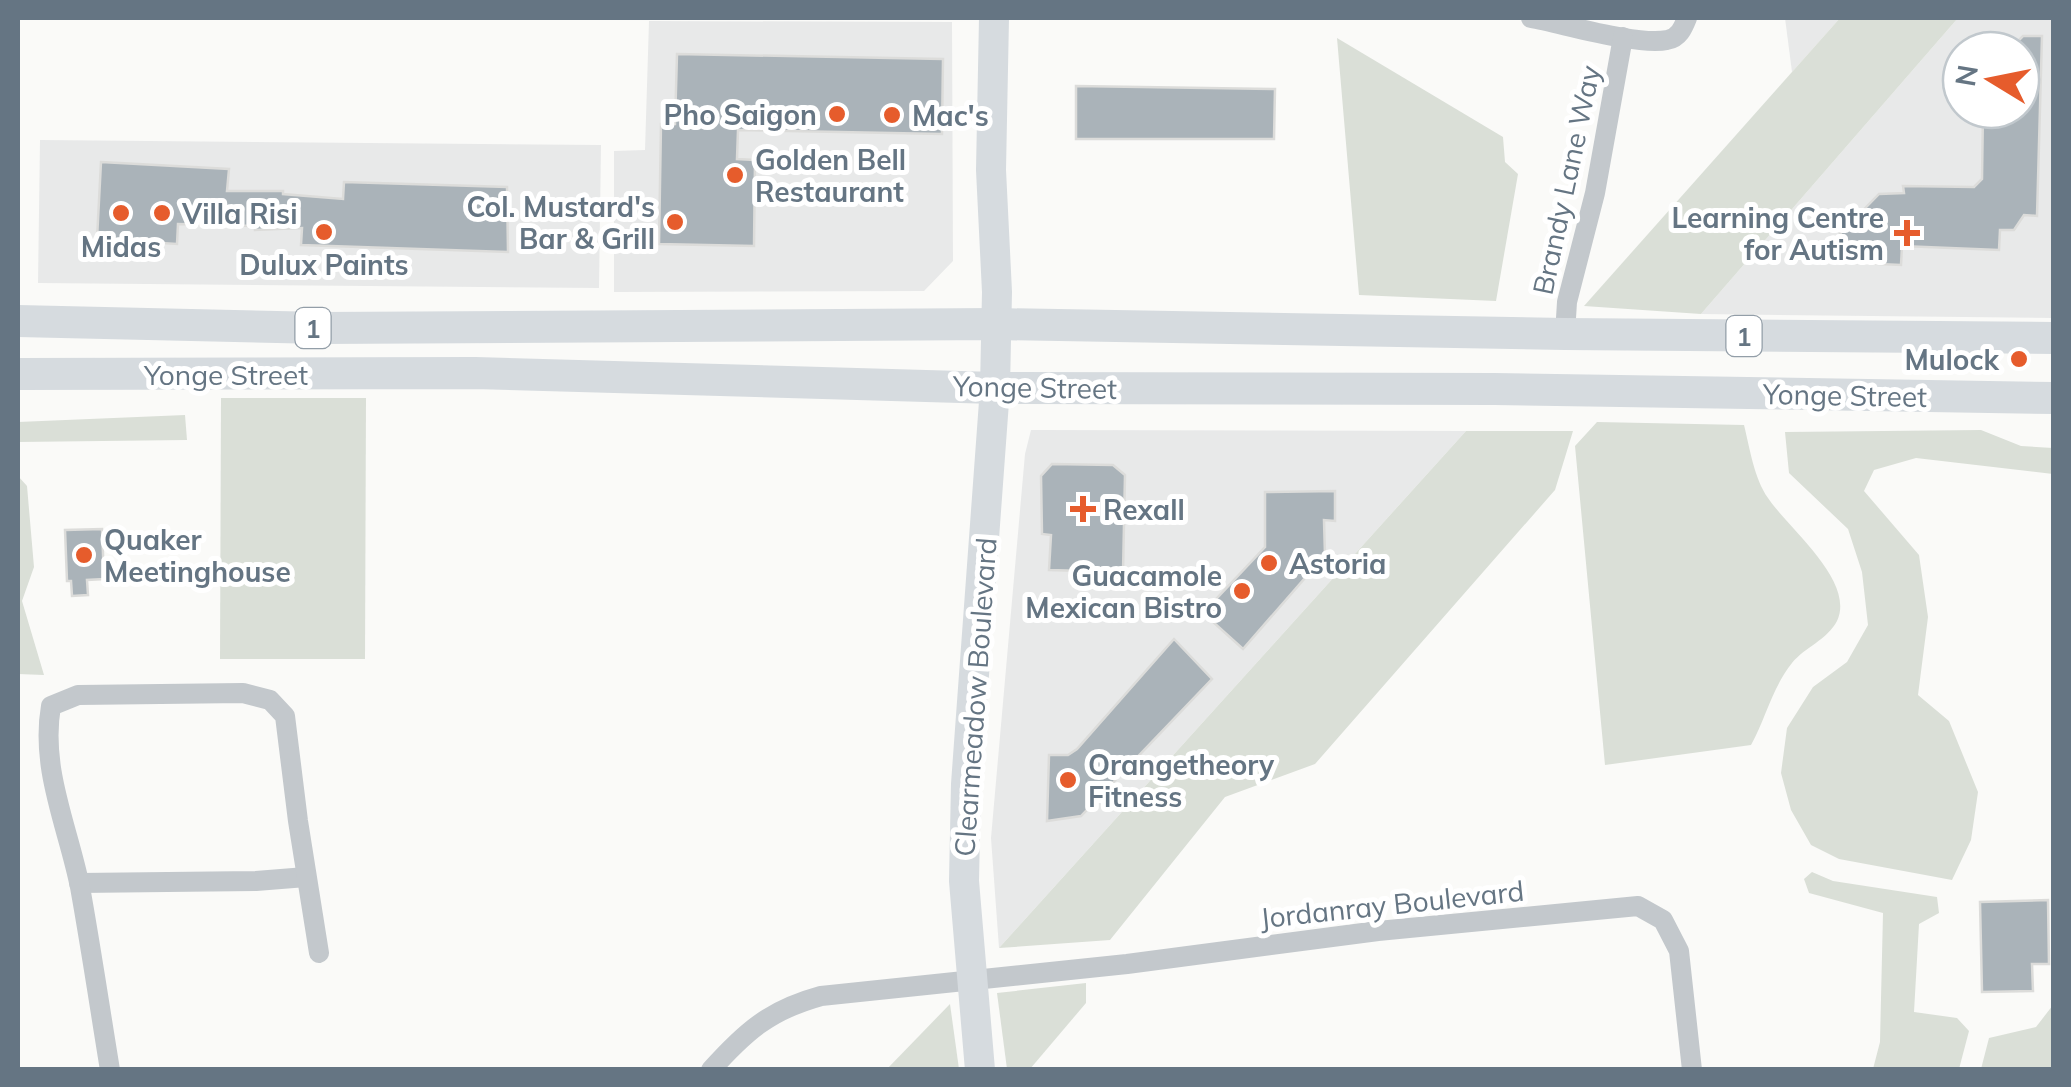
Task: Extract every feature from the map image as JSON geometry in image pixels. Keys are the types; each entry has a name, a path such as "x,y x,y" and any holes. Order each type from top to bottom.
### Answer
{"main road":[{"name":"Yonge Street","path":"18,321 322,328 996,324 2054,338"},
{"name":"Yonge Street","path":"18,374 475,374 995,388 1476,389 2054,398"}],"street":[{"name":"Clearmeadow Boulevard","path":"980,1070 964,881 966,784 995,388 991,170 994,18"},
{"name":"Brandy Lane Way","path":"1532,18 1622,37 1667,40 1679,34 1687,18"},
{"name":"Brandy Lane Way","path":"1565,334 1567,302 1596,193 1622,37"},
{"path":"110,1070 79,883 56,801 48,739 51,706 78,695 243,693 270,700 286,716 306,877 320,953"},
{"path":"79,883 306,877"},
{"name":"Jordanray Boulevard","path":"711,1070 741,1036 766,1017 794,1004 858,991 1128,964 1378,931 1638,906 1663,920 1679,951 1692,1070"}],"shaded area":[{"path":"1785,18 1840,18 1792,72"},
{"path":"1840,18 1958,18 1948,30 1941,30 1941,38 1701,314 1584,306"},
{"path":"1958,18 2053,18 2053,318 1701,314 1941,38 1941,130 2041,130 2041,30 1948,30"},
{"path":"649,21 952,22 953,261 924,291 614,292 614,151 645,150"},
{"path":"1337,38 1503,137 1505,162 1518,174 1496,301 1359,295"},
{"path":"40,140 601,145 599,288 38,283"},
{"path":"221,398 366,398 365,659 220,659"},
{"path":"185,415 187,440 18,442 18,422"},
{"path":"1597,422 1744,425 1763,490 1829,572 1840,605 1837,621 1785,673 1751,745 1605,765 1575,446"},
{"path":"1031,430 1466,431 999,948 991,838 1025,454"},
{"path":"1981,430 2021,446 2053,448 2053,474 1916,458 1874,470 1864,491 1919,555 1928,617 1918,695 1949,721 1978,792 1971,840 1952,880 1839,859 1811,845 1791,810 1781,773 1787,728 1813,687 1847,662 1868,625 1862,572 1848,529 1789,473 1785,432"},
{"path":"1466,431 1573,431 1555,490 1315,764 1225,797 1110,940 999,948"},
{"path":"18,476 27,486 34,567 22,601 44,675 18,674"},
{"path":"1812,872 1833,881 1937,897 1939,913 1919,924 1914,1012 1957,1018 1969,1031 1959,1069 1873,1069 1880,1042 1883,913 1809,893 1804,879"},
{"path":"1086,983 1086,1003 1030,1069 1007,1069 997,993"},
{"path":"950,1004 959,1069 887,1069"},
{"path":"2053,1005 2053,1069 1981,1069 1989,1038 2036,1027"}],"building":[{"path":"677,54 943,59 942,134 738,130 737,159 755,160 754,246 659,244 661,124 675,124"},
{"path":"1076,86 1275,89 1274,139 1076,139"},
{"path":"1983,130 2039,130 2037,216 2024,215 2014,230 2000,230 1999,250 1902,246 1901,265 1836,262 1836,238 1879,194 1904,193 1903,186 1974,187 1982,179"},
{"path":"101,162 229,169 227,191 283,191 343,199 344,182 507,187 508,252 301,245 302,228 255,230 255,226 178,224 177,244 97,239"},
{"path":"1052,464 1113,465 1125,475 1123,573 1101,570 1100,586 1084,585 1084,571 1049,570 1051,535 1042,534 1041,476"},
{"path":"1335,491 1335,521 1324,520 1325,555 1243,649 1203,613 1265,547 1265,492"},
{"name":"Quaker Meetinghouse","path":"102,529 104,579 87,580 88,595 72,596 71,581 67,581 65,530"},
{"path":"1174,639 1212,679 1081,816 1047,821 1049,755 1068,755 1077,749"},
{"path":"2048,900 2049,964 2032,964 2033,991 1982,992 1980,902"}],"place":[{"name":"Pho Saigon","path":"837,114"},
{"name":"Mac's","path":"892,115"},
{"name":"Golden Bell Restaurant","path":"735,175"},
{"name":"Midas","path":"121,213"},
{"name":"Villa Risi","path":"162,213"},
{"name":"Col. Mustard's Bar & Grill","path":"675,222"},
{"name":"Dulux Paints","path":"324,232"},
{"name":"Learning Centre for Autism","path":"1907,233"},
{"name":"Mulock","path":"2019,359"},
{"name":"Rexall","path":"1083,509"},
{"name":"Quaker Meetinghouse","path":"84,555"},
{"name":"Astoria","path":"1269,563"},
{"name":"Guacamole Mexican Bistro","path":"1242,591"},
{"name":"Orangetheory Fitness","path":"1068,780"}]}
